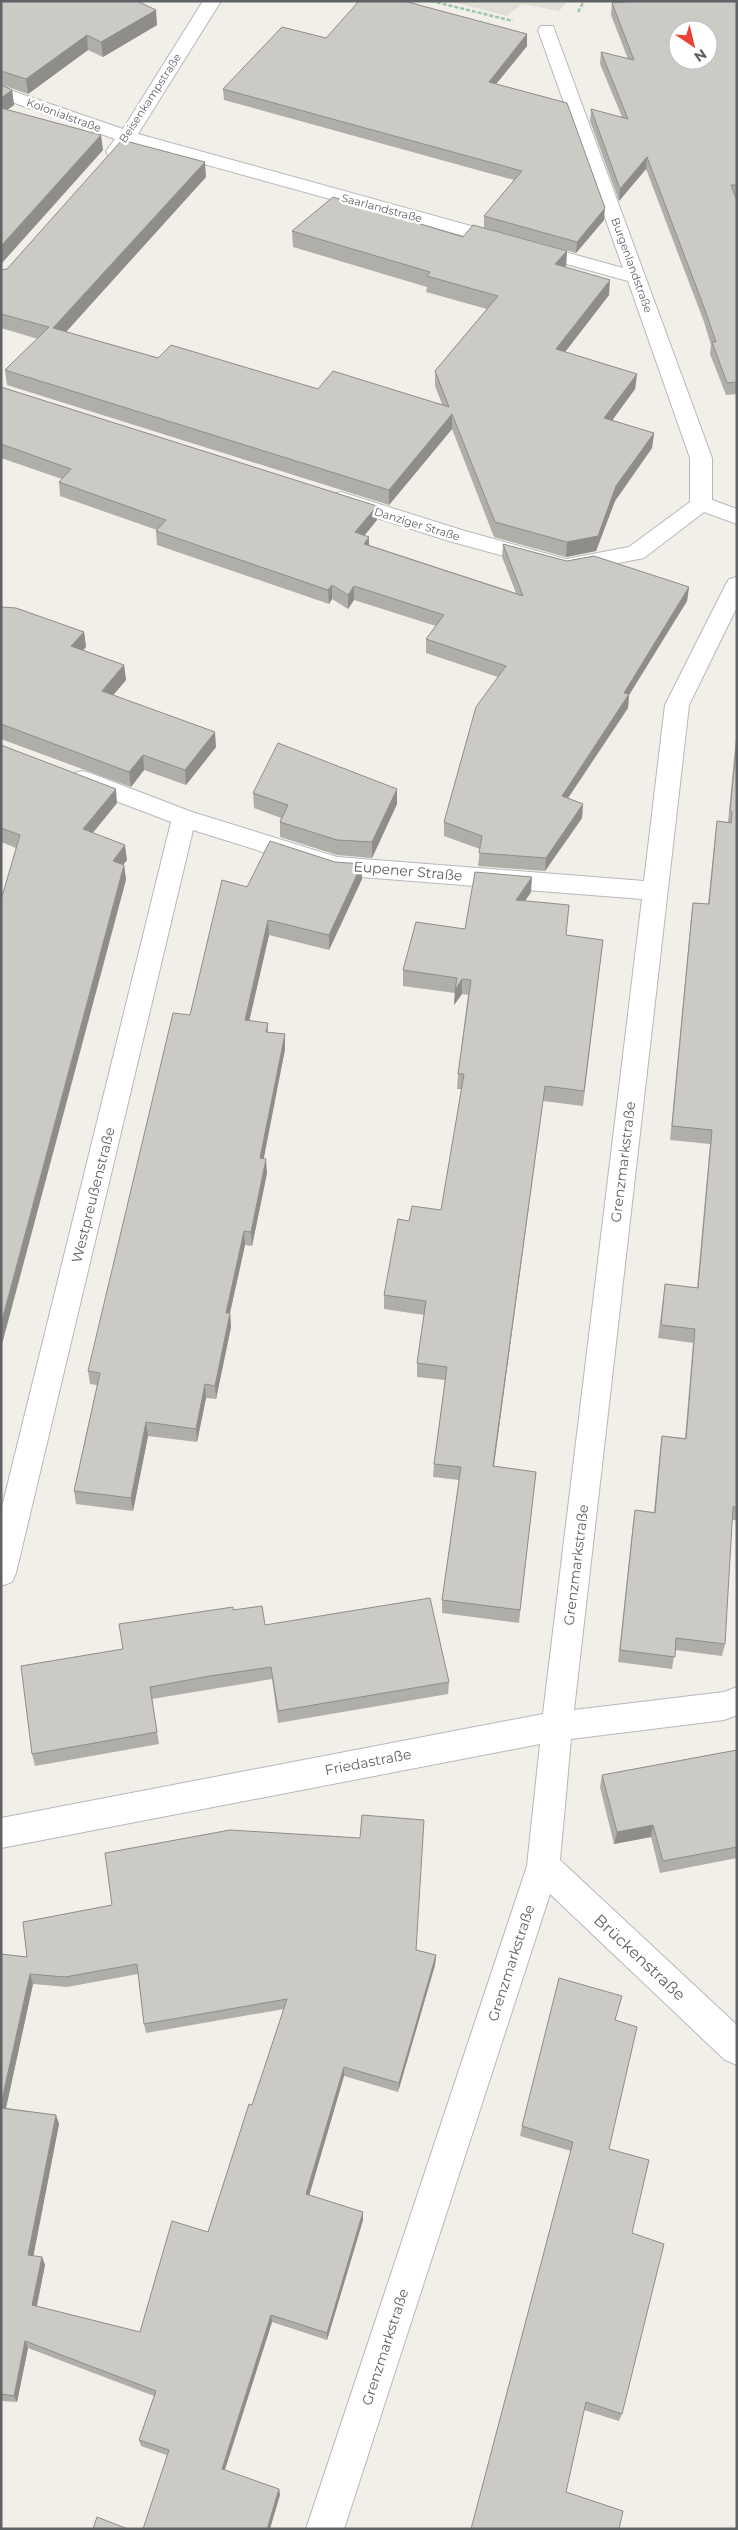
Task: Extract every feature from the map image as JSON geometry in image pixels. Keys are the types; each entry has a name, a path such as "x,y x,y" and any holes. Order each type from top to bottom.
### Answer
{"street":[{"name":"Beisenkampstraße","path":"100,167 127,137 212,1"},
{"name":"Burgenlandstraße","path":"547,30 701,458 701,504"},
{"name":"Kolonialstraße","path":"1,92 127,137"},
{"name":"Saarlandstraße","path":"127,137 637,278"},
{"name":"Danziger Straße","path":"324,494 457,536 566,566 636,553 701,504"},
{"path":"701,504 737,517"},
{"name":"Grenzmarkstraße","path":"325,2529 543,1866 557,1726 677,705 737,584"},
{"name":"Eupener Straße","path":"65,772 184,818 336,866 655,891"},
{"name":"Westpreußenstraße","path":"1,1573 184,818"},
{"name":"Friedastraße","path":"1,1832 557,1726 724,1706 737,1702"},
{"name":"Brückenstraße","path":"543,1866 737,2048"}],"path":[{"path":"431,1 547,30"}],"shaded area":[{"path":"449,1 568,1 559,11 522,4 507,16"}],"building":[{"path":"1,1 137,1 156,10 101,42 87,35 26,79 1,71"},
{"path":"359,1 404,1 527,34 489,82 567,103 605,208 577,242 484,216 522,171 223,89 282,27 326,38"},
{"path":"640,1 737,1 737,185 731,185 737,201 737,382 727,383 712,342 716,342 705,310 647,157 620,189 591,109 628,119 601,52 634,60 612,3"},
{"path":"1,85 12,90 1,98"},
{"path":"1,108 101,135 1,246"},
{"path":"122,140 205,162 53,328 158,358 171,345 318,389 333,371 449,407 435,371 498,296 427,276 430,272 292,231 333,197 463,237 473,225 567,251 555,264 610,280 556,349 637,374 604,418 654,433 616,486 598,536 567,542 495,522 452,414 389,490 5,370 49,327 1,314 1,270 7,269"},
{"path":"1,387 377,506 355,532 369,537 364,544 523,596 503,544 567,561 594,556 689,587 624,693 629,694 562,796 583,804 546,858 479,853 482,836 444,822 476,707 506,666 426,639 444,615 354,586 348,595 332,585 328,590 156,531 166,520 59,482 71,469 1,444"},
{"path":"1,607 16,608 84,632 71,646 124,665 102,691 215,732 185,770 143,755 129,772 1,724"},
{"path":"737,739 737,1507 733,1507 725,1644 676,1638 675,1657 620,1650 635,1510 655,1513 662,1436 686,1439 695,1329 661,1325 665,1284 698,1288 712,1130 672,1126 693,903 709,904 717,821 731,823 732,812 730,811"},
{"path":"278,743 397,789 372,842 337,840 280,822 288,805 253,793"},
{"path":"1,745 116,789 83,829 125,845 113,861 124,865 1,1324 1,900 20,835 1,828"},
{"path":"270,841 335,862 362,864 329,935 268,920 245,1020 268,1023 266,1032 285,1034 260,1158 266,1159 251,1232 244,1231 226,1313 230,1313 215,1386 205,1384 196,1429 146,1422 131,1498 74,1491 100,1373 88,1371 173,1013 190,1015 222,880 247,887"},
{"path":"475,872 532,877 516,900 569,905 566,935 603,940 584,1091 545,1086 493,1466 536,1472 520,1610 442,1600 461,1467 434,1464 447,1367 417,1363 426,1301 384,1295 398,1219 409,1221 412,1206 441,1210 464,1074 458,1074 471,980 462,979 455,990 457,978 403,970 416,922 465,929"},
{"path":"430,1598 449,1682 278,1711 271,1667 210,1676 150,1687 157,1732 32,1754 21,1666 123,1649 119,1624 233,1607 233,1610 262,1606 265,1625"},
{"path":"737,1750 737,1847 663,1861 653,1825 617,1832 602,1775"},
{"path":"362,1815 424,1820 416,1950 436,1955 399,2083 344,2067 306,2194 363,2212 327,2333 271,2315 222,2469 279,2489 267,2529 143,2529 169,2450 139,2440 156,2391 25,2341 14,2396 1,2394 1,2108 56,2115 28,2255 42,2257 32,2305 140,2332 172,2221 208,2232 249,2104 252,2105 287,1999 144,2024 137,1964 65,1977 30,1974 1,2104 1,1954 27,1957 23,1922 112,1905 105,1853 230,1830 360,1838"},
{"path":"559,1978 622,1996 615,2020 637,2027 609,2149 649,2160 632,2233 664,2244 622,2414 586,2402 566,2492 623,2511 619,2529 471,2529 573,2142 522,2126"},
{"path":"97,2517 128,2529 93,2529"}]}
